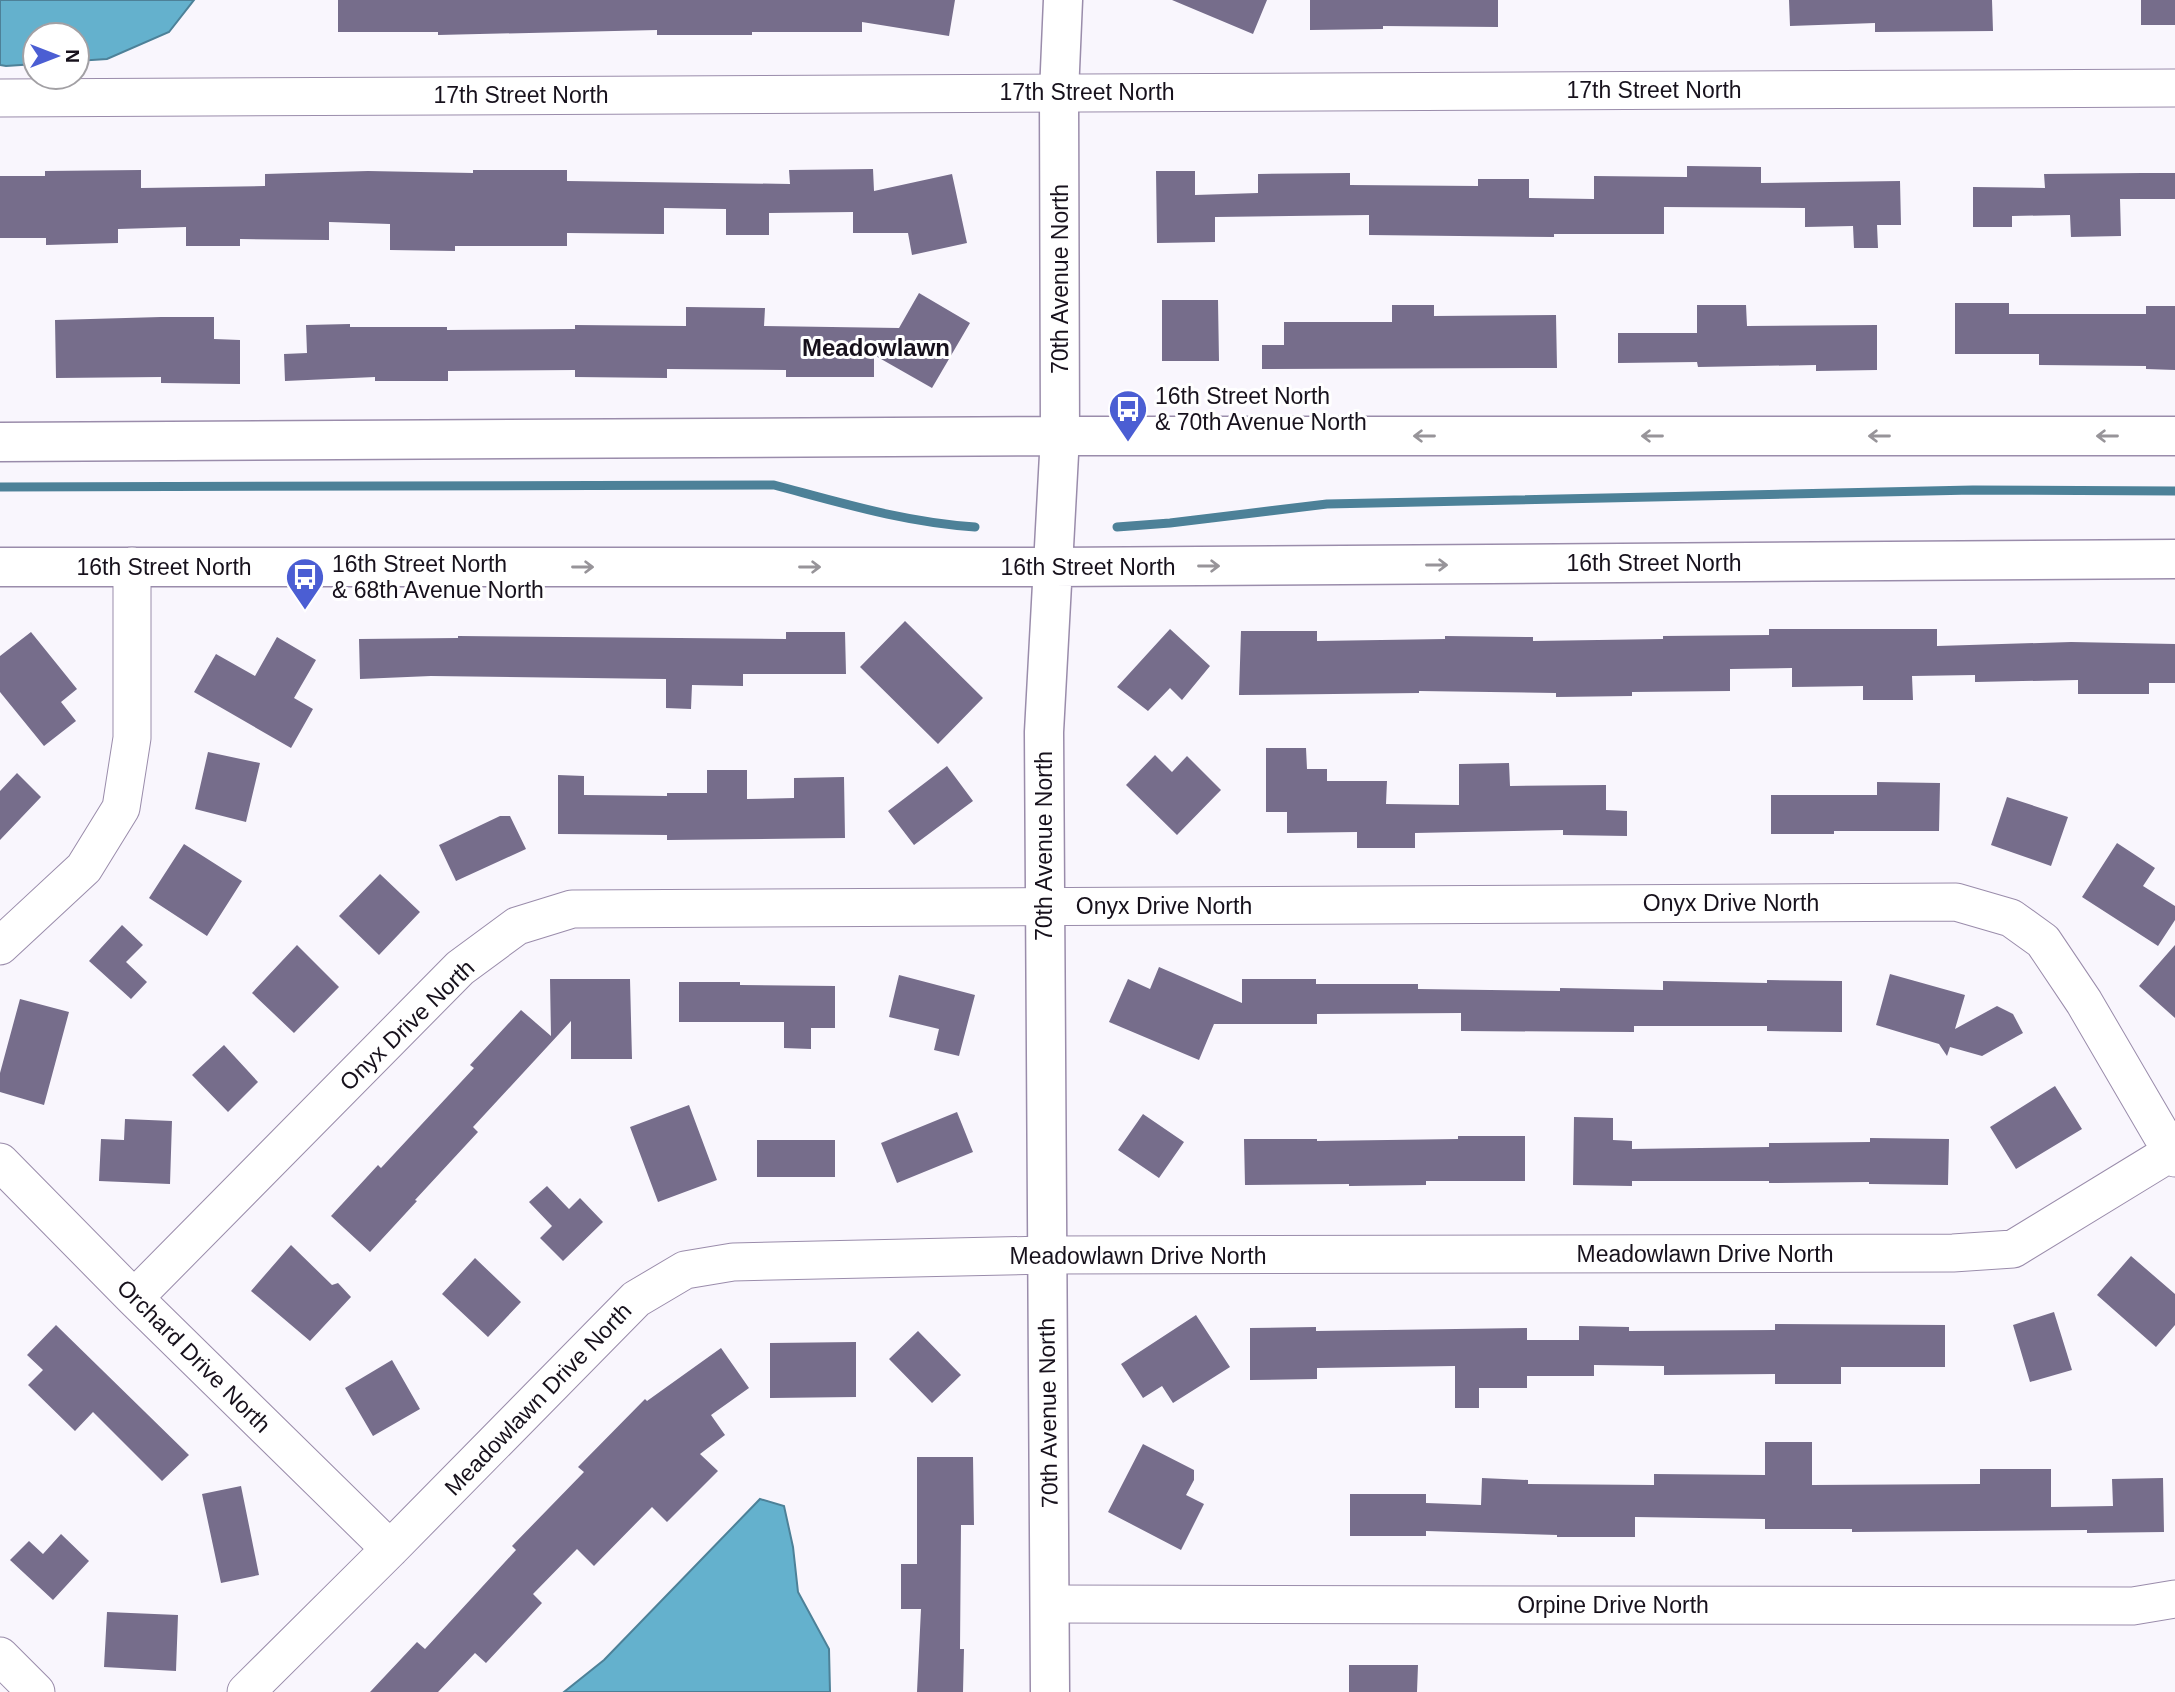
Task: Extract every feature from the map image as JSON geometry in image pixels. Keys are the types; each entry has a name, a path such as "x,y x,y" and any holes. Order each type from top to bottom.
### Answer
{"street":[{"name":"70th Avenue North","path":"1050,1692 1044,732 1060,436 1059,93 1063,0"},
{"name":"17th Street North","path":"0,98 2175,88"},
{"path":"0,442 1060,436 2175,436"},
{"name":"16th Street North","path":"0,567 1054,567 2175,559"},
{"path":"0,946 84,868 121,808 132,738 132,566"},
{"name":"Onyx Drive North","path":"134,1298 460,968 517,926 572,909 1956,902 2011,918 2043,941 2084,1002 2174,1153"},
{"name":"Meadowlawn Drive North","path":"246,1692 636,1299 685,1270 733,1262 1046,1255 1953,1254 2013,1249 2174,1153"},
{"name":"Orchard Drive North","path":"0,1162 134,1298 390,1549"},
{"name":"Orpine Drive North","path":"1050,1604 2133,1606 2175,1600"},
{"path":"0,1656 36,1692"}],"water":[{"path":"0,0 194,0 169,32 107,59 91,60 91,21 21,21 21,65 0,65"},
{"path":"760,1499 784,1506 793,1547 798,1592 829,1649 830,1692 564,1692 604,1660"}],"building":[{"path":"338,0 955,0 949,36 862,22 862,32 752,32 752,35 657,35 657,30 438,35 438,32 338,32"},
{"path":"1172,0 1267,0 1253,34"},
{"path":"1310,0 1498,0 1498,27 1383,26 1383,29 1310,30"},
{"path":"1789,0 1992,0 1993,31 1875,32 1875,23 1790,26"},
{"path":"2141,0 2175,0 2175,25 2141,25"},
{"path":"1687,166 1761,167 1761,183 1900,181 1901,225 1877,225 1878,248 1854,248 1853,226 1805,227 1805,208 1664,207 1664,234 1554,234 1554,237 1369,235 1369,215 1215,217 1215,242 1157,243 1156,171 1195,171 1195,195 1258,193 1258,174 1350,173 1350,185 1478,186 1478,179 1529,179 1529,198 1594,199 1594,176 1687,177"},
{"path":"873,169 874,191 952,174 967,243 912,255 908,233 853,233 853,212 769,213 769,235 726,235 726,209 664,208 664,234 567,233 567,246 455,246 455,251 390,250 390,224 329,222 329,240 240,239 240,246 186,246 186,227 118,229 118,243 46,245 46,238 0,238 0,176 45,176 45,171 141,170 141,188 265,186 265,174 368,171 473,173 473,170 567,170 567,181 790,184 789,170"},
{"path":"2175,173 2175,199 2120,199 2121,236 2071,237 2070,215 2012,216 2012,227 1973,227 1973,187 2045,188 2044,174"},
{"path":"919,293 970,323 932,388 874,355 874,377 786,377 786,370 667,369 667,378 575,377 575,370 448,371 448,381 375,381 375,377 285,381 284,354 307,353 306,325 447,327 447,330 575,329 575,325 686,326 686,307 765,308 764,326 899,328"},
{"path":"1162,300 1218,300 1219,361 1162,361"},
{"path":"1955,303 2009,303 2009,314 2146,314 2146,306 2175,306 2175,370 2146,369 2146,366 2039,365 2039,354 1955,354"},
{"path":"1392,305 1434,305 1434,316 1556,315 1557,368 1262,369 1262,345 1284,345 1284,322 1392,322"},
{"path":"1697,305 1746,305 1747,326 1877,325 1877,370 1816,371 1816,365 1698,367 1697,362 1618,363 1618,333 1697,333"},
{"path":"214,317 214,339 240,340 240,384 161,383 161,377 56,378 55,320"},
{"path":"905,621 983,698 938,744 860,667"},
{"path":"1170,629 1210,666 1182,700 1170,688 1148,711 1117,687"},
{"path":"1769,629 1937,629 1937,646 2071,642 2175,644 2175,683 2149,683 2149,694 2078,694 2078,680 1975,682 1975,675 1912,676 1913,700 1863,700 1863,686 1792,687 1792,668 1730,669 1730,691 1632,692 1632,696 1556,697 1556,693 1419,691 1239,695 1241,631 1317,631 1317,641 1445,639 1445,636 1533,637 1533,641 1769,635"},
{"path":"31,632 77,689 61,702 76,721 44,746 0,692 0,656"},
{"path":"786,632 845,632 846,674 743,674 743,686 692,685 691,709 666,708 666,679 431,676 360,679 359,639 458,636 786,639"},
{"path":"277,637 316,660 294,698 313,709 291,748 194,692 216,654 255,676"},
{"path":"1266,748 1306,748 1307,769 1327,769 1327,781 1387,781 1386,804 1459,805 1459,764 1509,763 1510,786 1606,785 1606,810 1627,811 1627,836 1563,835 1563,830 1415,833 1415,848 1357,848 1357,832 1287,833 1287,812 1266,812"},
{"path":"208,752 260,763 246,822 195,809"},
{"path":"1155,755 1172,772 1187,756 1221,790 1177,835 1126,785"},
{"path":"947,766 973,801 914,845 888,811"},
{"path":"707,770 747,770 747,799 794,798 794,778 844,777 845,838 667,840 667,835 558,834 558,775 584,776 584,795 667,796 667,793 707,793"},
{"path":"17,773 41,797 0,840 0,791"},
{"path":"1877,782 1940,783 1939,831 1771,834 1771,795 1877,795"},
{"path":"2007,797 2068,817 2051,866 1991,845"},
{"path":"500,816 510,816 526,849 456,881 439,845"},
{"path":"2117,843 2155,868 2143,886 2175,906 2175,920 2158,946 2082,897"},
{"path":"184,844 242,881 207,936 149,898"},
{"path":"380,874 420,912 379,955 339,916"},
{"path":"122,925 143,945 126,962 147,982 131,999 89,961"},
{"path":"297,945 339,987 294,1033 252,993"},
{"path":"2175,945 2175,1018 2139,986"},
{"path":"1159,967 1242,1003 1242,979 1316,979 1316,984 1418,984 1418,989 1560,991 1560,988 1663,990 1663,981 1842,981 1842,1032 1767,1031 1767,1026 1634,1026 1634,1032 1461,1031 1461,1013 1317,1014 1317,1024 1214,1024 1199,1060 1109,1022 1128,979 1150,989"},
{"path":"1890,974 1965,995 1955,1029 1997,1006 2013,1014 2023,1033 1982,1056 1950,1047 1947,1056 1939,1044 1876,1025"},
{"path":"899,975 975,995 959,1056 934,1050 939,1029 889,1017"},
{"path":"550,979 630,979 632,1059 571,1059 571,1021 473,1127 478,1132 370,1252 331,1216 378,1165 381,1168 474,1068 470,1065 521,1010 551,1036"},
{"path":"679,982 835,986 835,1028 811,1028 811,1049 784,1048 784,1022 679,1022"},
{"path":"20,999 69,1012 44,1105 0,1092 0,1073"},
{"path":"224,1045 258,1082 228,1112 192,1075"},
{"path":"2055,1086 2082,1129 2016,1169 1990,1127"},
{"path":"689,1105 717,1180 658,1202 630,1127"},
{"path":"957,1112 973,1152 897,1183 881,1143"},
{"path":"1143,1114 1184,1142 1159,1178 1118,1150"},
{"path":"1574,1117 1613,1118 1613,1140 1632,1141 1632,1149 1769,1147 1769,1143 1870,1142 1870,1138 1949,1139 1948,1185 1632,1181 1632,1186 1573,1185"},
{"path":"125,1119 172,1121 170,1184 99,1181 101,1139 124,1140"},
{"path":"1458,1136 1525,1136 1525,1181 1426,1181 1426,1185 1245,1185 1244,1139 1317,1141 1458,1139"},
{"path":"757,1140 835,1140 835,1177 757,1177"},
{"path":"547,1186 569,1209 580,1198 603,1222 563,1261 540,1238 552,1226 529,1202"},
{"path":"291,1245 332,1285 338,1283 351,1297 310,1341 251,1291"},
{"path":"2131,1256 2175,1294 2175,1325 2156,1347 2097,1295"},
{"path":"475,1258 521,1302 488,1337 442,1294"},
{"path":"2054,1312 2072,1370 2030,1382 2013,1325"},
{"path":"1196,1315 1230,1367 1173,1403 1162,1386 1143,1398 1121,1364"},
{"path":"1775,1324 1945,1325 1945,1367 1841,1367 1841,1384 1775,1384 1775,1374 1664,1375 1664,1366 1594,1365 1594,1376 1527,1376 1527,1388 1479,1388 1479,1408 1455,1408 1455,1366 1317,1368 1317,1379 1250,1380 1250,1328 1316,1327 1316,1331 1527,1328 1527,1340 1579,1340 1579,1326 1629,1327 1629,1331 1775,1330"},
{"path":"56,1325 189,1455 162,1481 93,1412 75,1431 28,1385 43,1370 27,1355"},
{"path":"918,1331 961,1375 932,1403 889,1359"},
{"path":"856,1342 856,1397 770,1398 770,1343"},
{"path":"721,1348 749,1388 711,1415 725,1435 700,1454 718,1471 667,1522 652,1507 594,1566 577,1549 533,1594 542,1603 486,1663 475,1653 438,1692 370,1692 417,1642 425,1649 516,1550 512,1546 584,1472 578,1467 645,1399 647,1401"},
{"path":"392,1360 420,1409 373,1436 345,1388"},
{"path":"1765,1442 1812,1442 1812,1485 1980,1484 1980,1469 2051,1469 2051,1507 2113,1506 2112,1479 2163,1478 2164,1532 1852,1532 1852,1529 1765,1529 1765,1519 1635,1517 1635,1537 1557,1537 1426,1531 1426,1536 1350,1536 1350,1494 1426,1494 1426,1503 1481,1505 1482,1478 1528,1480 1528,1484 1654,1485 1654,1474 1765,1475"},
{"path":"1143,1444 1194,1470 1194,1480 1186,1495 1204,1504 1181,1550 1108,1512"},
{"path":"917,1457 973,1457 974,1525 961,1525 960,1649 964,1649 963,1692 917,1692 921,1609 901,1609 901,1564 917,1564"},
{"path":"241,1486 259,1575 221,1583 202,1494"},
{"path":"61,1534 89,1561 53,1600 10,1560 29,1541 43,1554"},
{"path":"107,1612 178,1615 176,1671 104,1667"},
{"path":"1349,1665 1418,1665 1417,1692 1349,1692"}],"waterway":[{"path":"0,487 774,485 898,516 975,527"},
{"path":"1117,527 1327,504 1973,490 2175,491"}],"place":[{"name":"16th Street North & 70th Avenue North","path":"1128,443"},
{"name":"16th Street North & 68th Avenue North","path":"305,611"}],"district":[{"name":"Meadowlawn","path":"876,348"}]}
